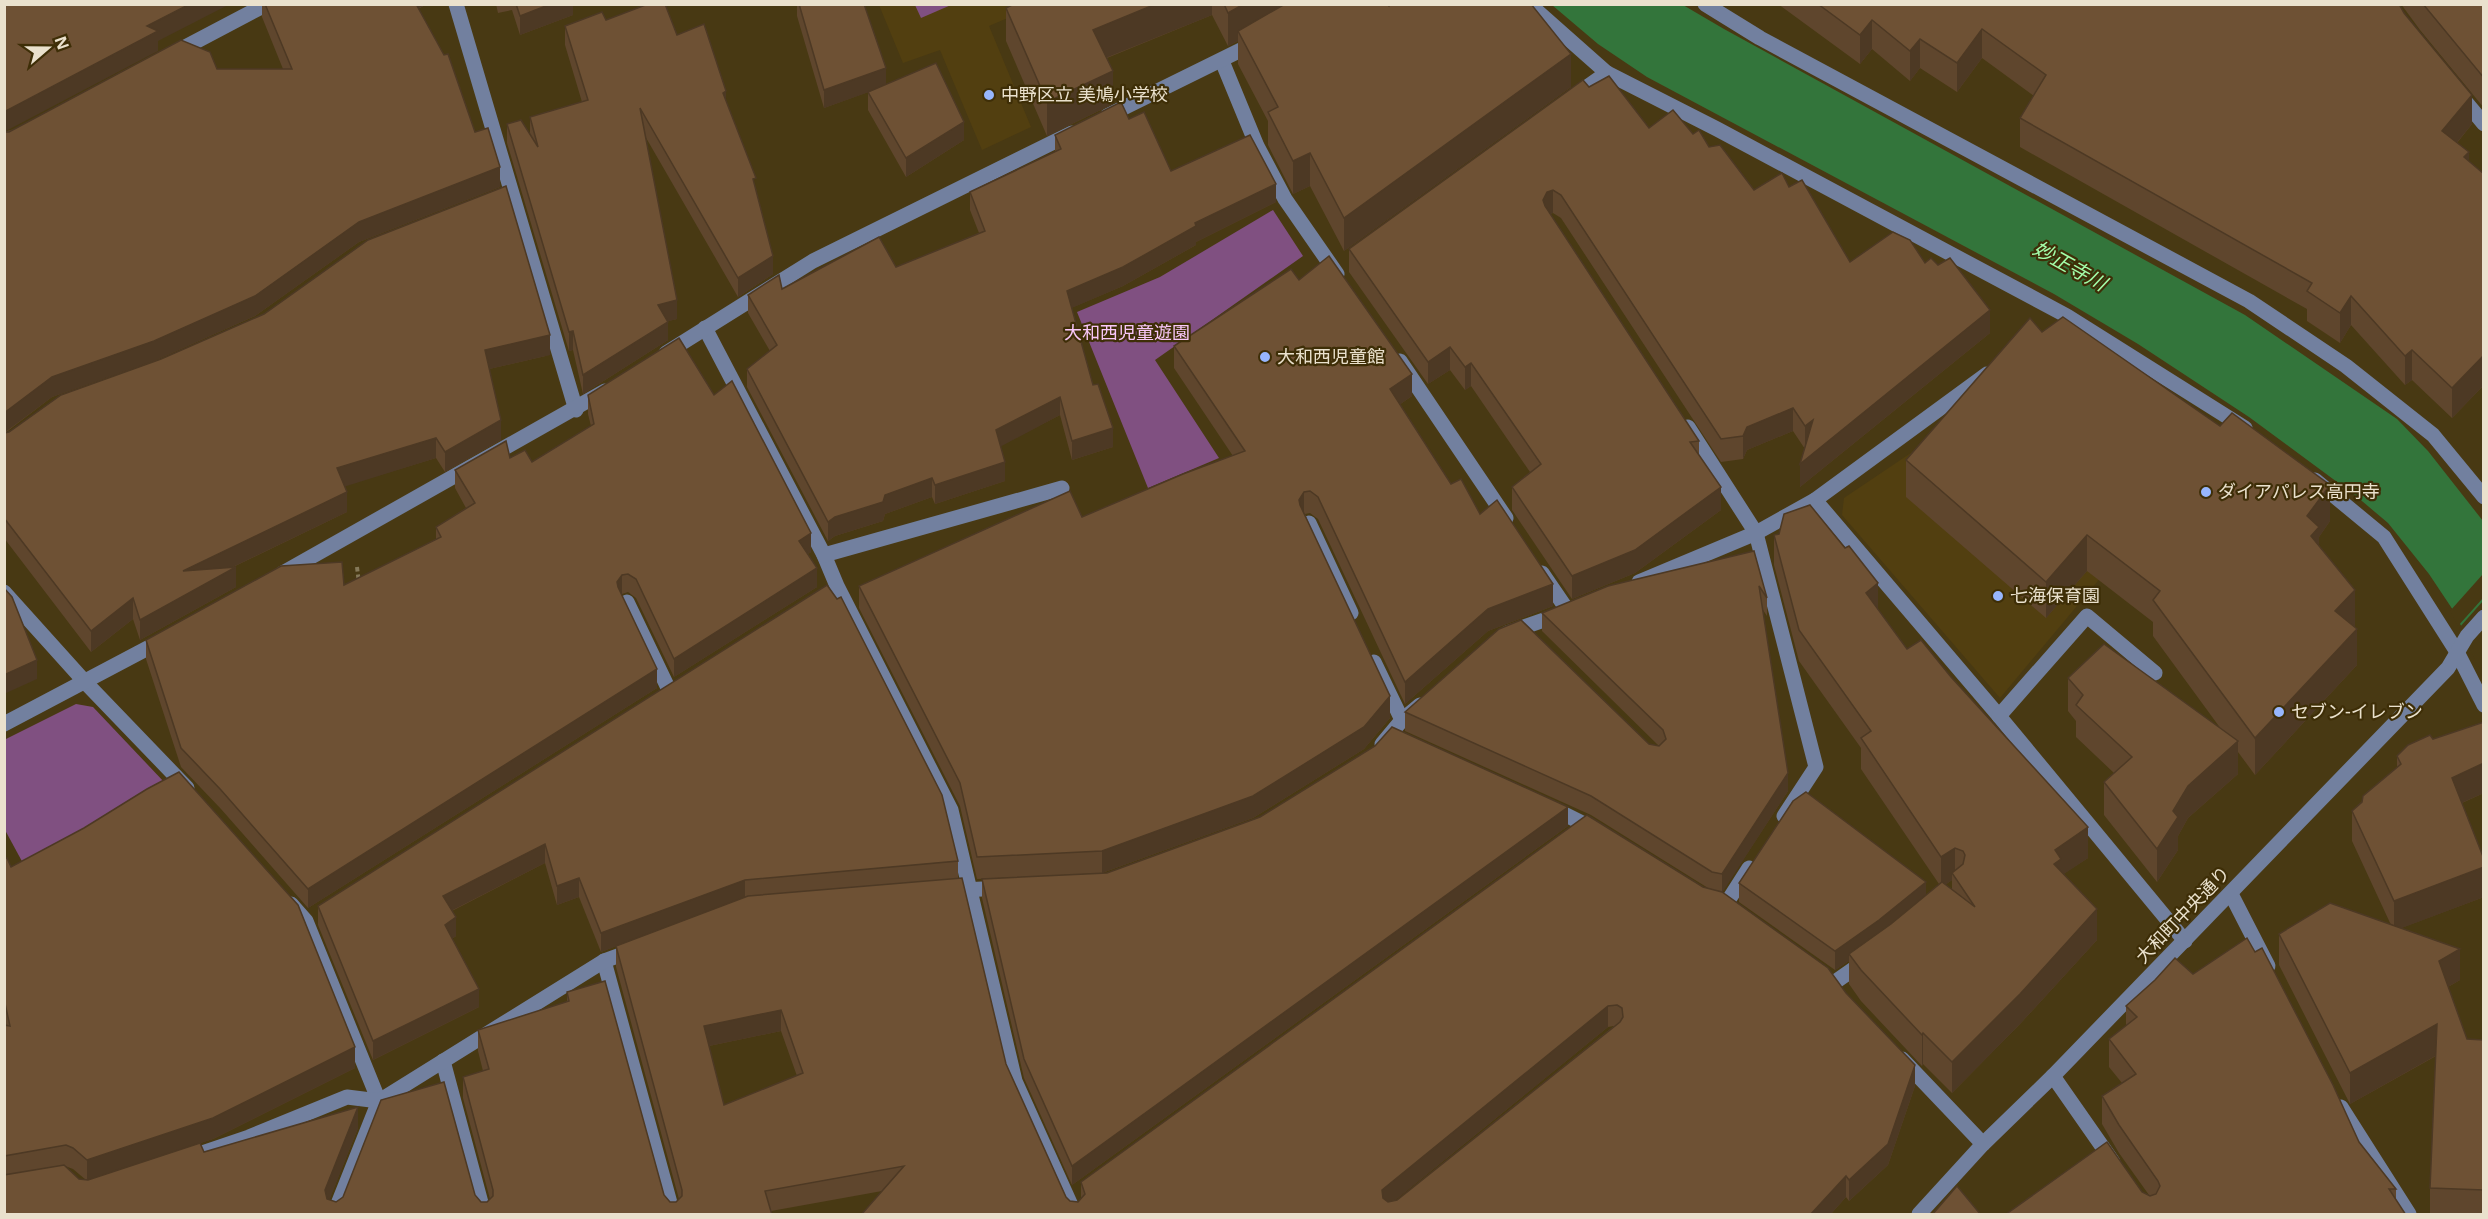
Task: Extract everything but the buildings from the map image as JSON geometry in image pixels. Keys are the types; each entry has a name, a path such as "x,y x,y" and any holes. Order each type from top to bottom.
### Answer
{"street":[{"path":"161,60 267,4"},
{"path":"456,4 505,196 576,410"},
{"path":"1529,4 1607,73 1717,129 2062,319 2254,435"},
{"path":"1705,4 1760,38 2249,301 2346,366 2433,435 2484,497"},
{"path":"655,359 813,261 1222,61 1264,38"},
{"path":"1222,61 1257,147 1285,199 1339,267 1348,289"},
{"path":"1560,107 1607,73"},
{"path":"2448,80 2484,124"},
{"path":"705,328 824,555 832,589 951,810 1016,1082 1073,1196 1075,1215"},
{"path":"1389,345 1515,532"},
{"path":"1620,590 1756,533 1815,500 1999,365"},
{"path":"271,580 576,410 616,384"},
{"path":"1678,411 1756,533 1816,767 1778,825"},
{"path":"2301,470 2339,498 2384,537 2457,652 2484,705"},
{"path":"824,555 1062,488"},
{"path":"1815,500 1999,716 2185,940"},
{"path":"1309,523 1358,628"},
{"path":"1494,639 1573,609 1534,562"},
{"path":"4,592 85,682 198,799"},
{"path":"627,602 670,692"},
{"path":"1999,716 2087,616 2155,673"},
{"name":"大和町中央通り","path":"1919,1215 1983,1144 2053,1076 2231,894 2448,668 2467,636 2484,617"},
{"path":"1523,627 1540,643"},
{"path":"4,724 178,631"},
{"path":"1368,649 1402,720"},
{"path":"1370,757 1396,737 1402,720 1427,698"},
{"path":"1532,799 1587,824 1607,837"},
{"path":"1568,838 1587,824"},
{"path":"1708,900 1731,907 1758,855"},
{"path":"934,892 1015,887"},
{"path":"2231,894 2274,978"},
{"path":"283,895 311,918 379,1101"},
{"path":"334,1215 379,1101 604,961 648,945"},
{"path":"1834,982 1877,953"},
{"path":"604,961 673,1215"},
{"path":"1893,1050 1983,1144"},
{"path":"443,1061 484,1215"},
{"path":"2053,1076 2124,1178"},
{"path":"2334,1094 2409,1215"},
{"path":"173,1163 249,1137 347,1097 379,1101"}],"path":[{"path":"353,535 360,594"}],"shaded area":[{"name":"中野区立 美鳩小学校","path":"879,5 1038,5 989,26 1031,127 982,150 940,50 903,63"},
{"name":"七海保育園","path":"1985,403 2143,527 2000,698 1842,515 1844,498"}],"green space":[{"path":"915,5 951,5 921,18"},
{"name":"大和西児童遊園","path":"1273,210 1303,256 1155,360 1219,458 1148,488 1077,312 1160,277"},
{"path":"76,704 93,707 165,783 24,865 5,830 4,740"}],"water":[{"name":"妙正寺川","path":"1552,5 1683,5 2245,315 2397,419 2428,451 2483,521 2483,669 2453,610 2429,574 2388,523 2356,496 2249,417 2138,344 2054,294 1647,77 1598,44"}],"pier":[{"path":"2483,574 2483,598 2458,626 2450,611"},
{"path":"2483,601 2484,665 2480,669 2459,628"}],"place":[{"name":"中野区立 美鳩小学校","path":"989,95"},
{"name":"大和西児童館","path":"1265,357"},
{"name":"ダイアパレス高円寺","path":"2206,492"},
{"name":"七海保育園","path":"1998,596"},
{"name":"セブン-イレブン","path":"2279,712"}]}
